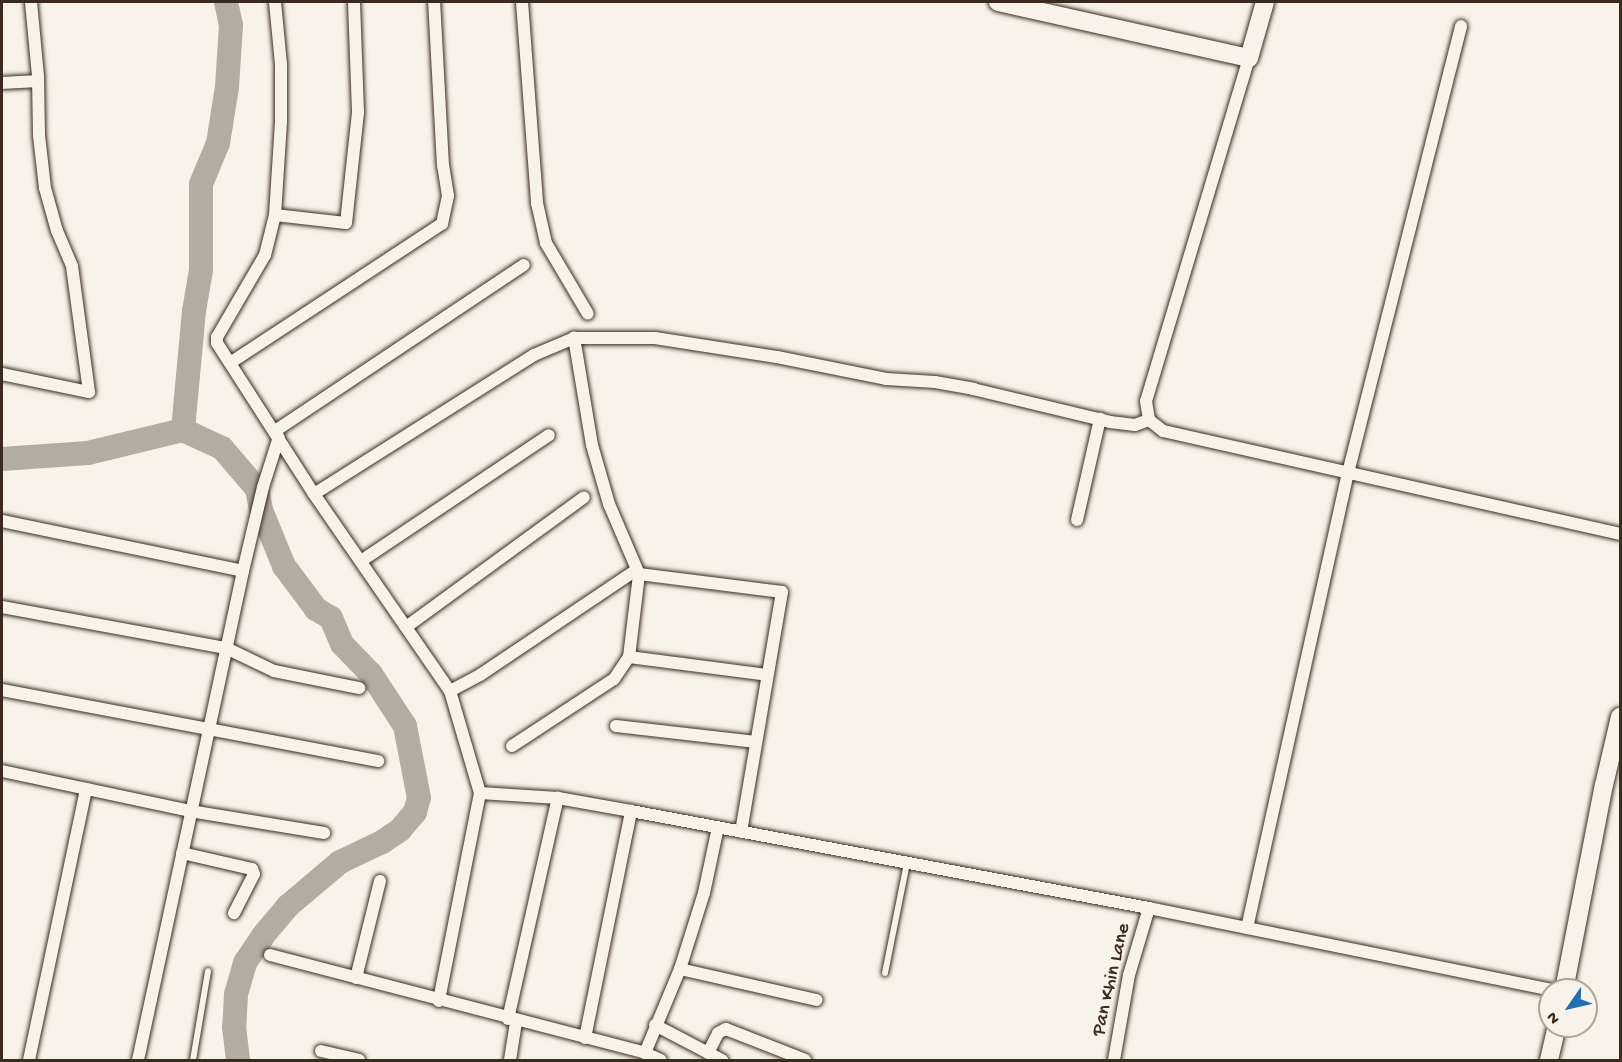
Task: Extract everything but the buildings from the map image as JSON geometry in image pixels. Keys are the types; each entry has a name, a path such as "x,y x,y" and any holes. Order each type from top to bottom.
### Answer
{"street":[{"path":"2,374 89,392 72,266 57,231 45,188 30,2"},
{"path":"275,2 281,64 281,123 275,215 265,255 217,337 217,343 314,494 450,691 480,793 439,1001"},
{"path":"275,215 346,224 358,111 354,2"},
{"path":"230,363 442,224 448,196 443,166 434,2"},
{"path":"522,2 539,213 546,243 588,314"},
{"path":"998,2 1249,57"},
{"path":"1265,2 1146,401 1149,420 1163,431 1620,534"},
{"path":"1247,928 1348,472 1461,26"},
{"path":"2,83 38,81"},
{"path":"138,1060 208,728 277,434 525,265"},
{"path":"314,494 534,355 574,338 655,338 777,357 886,379 934,382 973,389 1135,425 1149,420"},
{"path":"512,746 614,679 629,657 637,572 609,504 592,445 574,338"},
{"path":"1077,520 1100,419"},
{"path":"361,561 549,435"},
{"path":"406,627 584,497"},
{"path":"2,521 243,571"},
{"path":"450,691 480,675 637,572 782,592 741,832"},
{"path":"2,607 226,648 274,671 359,688"},
{"path":"629,657 767,675"},
{"path":"2,690 378,761"},
{"path":"1566,978 1604,785 1620,717"},
{"path":"616,726 756,742"},
{"path":"2,771 190,811 324,833"},
{"path":"29,1060 86,789"},
{"path":"480,793 558,798 631,811 1149,908 1538,987"},
{"path":"510,1060 512,1020 558,798"},
{"path":"585,1038 631,811"},
{"path":"645,1053 680,969 704,893 718,827"},
{"path":"182,853 252,869 255,874 234,913"},
{"path":"356,978 380,881"},
{"name":"Pan Khin Lane","path":"1114,1060 1130,975 1149,908"},
{"path":"270,955 645,1053 661,1060"},
{"path":"680,969 817,1000"},
{"path":"655,1025 722,1060"},
{"path":"708,1053 718,1033 726,1029 805,1060"},
{"path":"1549,1060 1554,1038"},
{"path":"321,1051 359,1060"}],"lane":[{"path":"885,974 907,863"},
{"path":"193,1060 208,971"}],"waterway":[{"path":"226,2 231,25 227,87 218,143 201,184 201,270 194,311 183,430 222,448 257,489 261,510 284,566 316,609 331,618 342,644 371,674 405,726 419,798 415,812 400,830 382,842 340,862 288,906 263,936 245,963 236,994 234,1027 238,1060"},
{"path":"2,459 88,453 183,430"}]}
